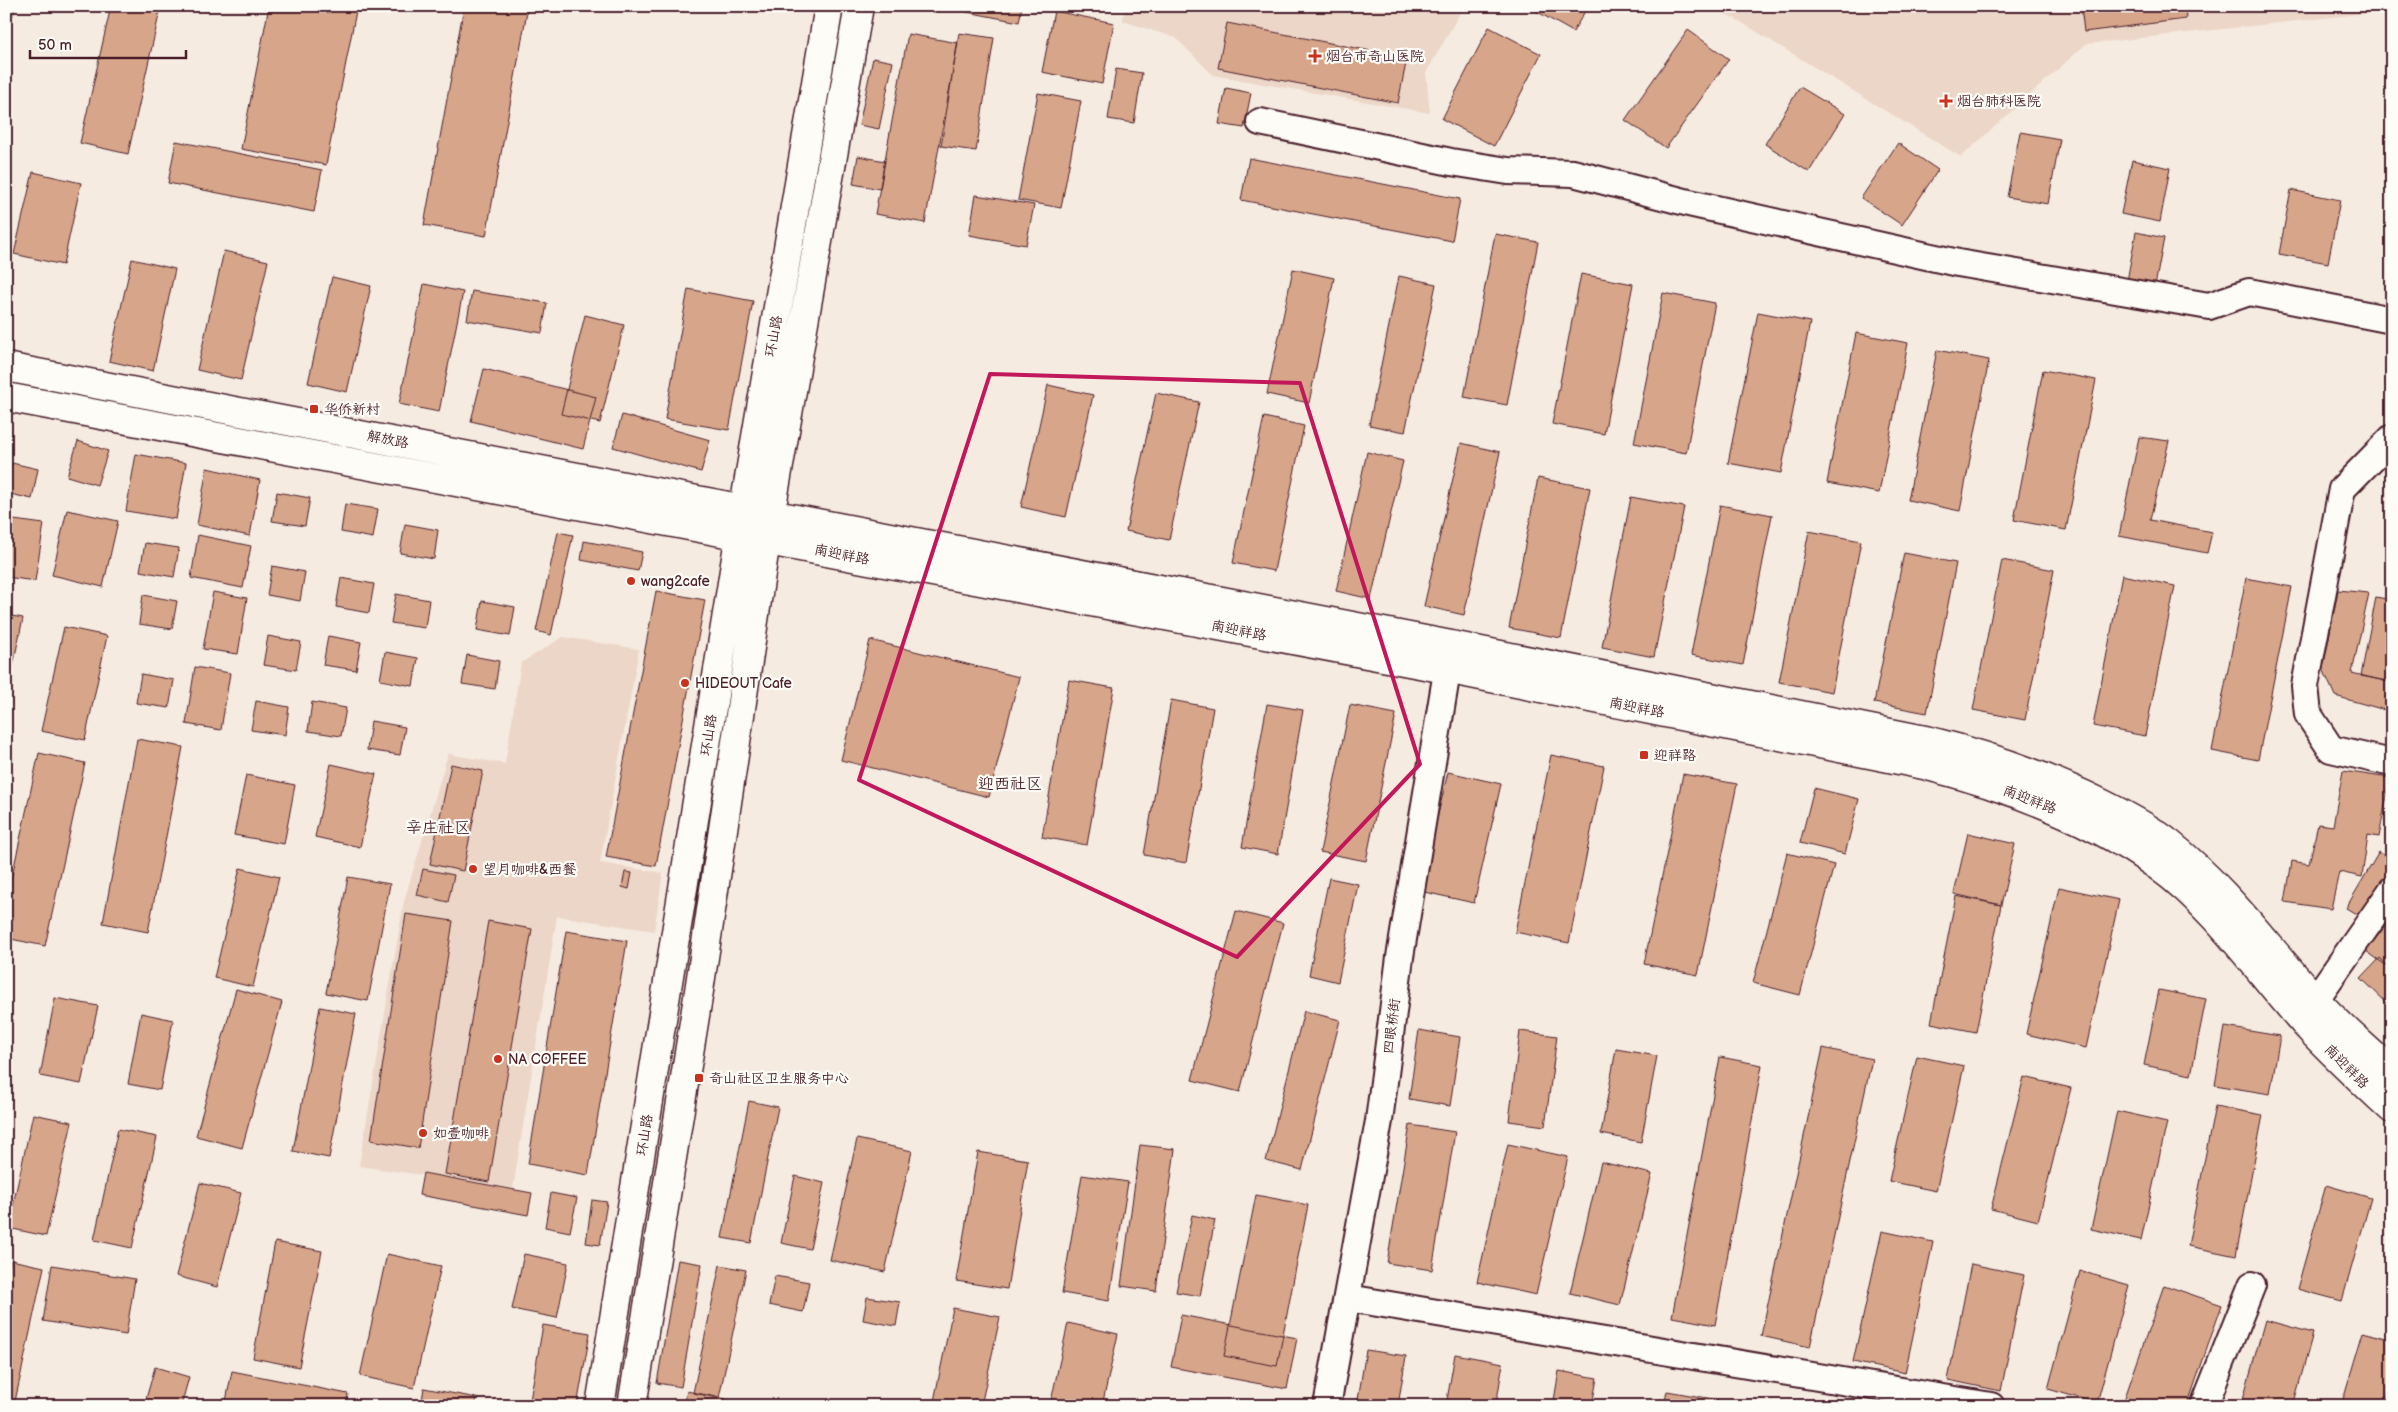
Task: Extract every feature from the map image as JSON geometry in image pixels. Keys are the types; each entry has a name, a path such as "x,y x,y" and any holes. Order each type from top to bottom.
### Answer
{"main road":[{"name":"环山路","path":"632,1406 699,991 753,538 829,6"},
{"name":"环山路","path":"757,510 859,6"},
{"name":"解放路","path":"6,367 757,510"},
{"path":"6,397 753,538"},
{"name":"南迎祥路","path":"757,510 1449,657 1975,778 2065,813 2127,846 2160,868 2191,895 2229,935 2306,1025 2392,1109"},
{"name":"环山路","path":"600,1406 753,538"},
{"name":"南迎祥路","path":"753,538 1930,741 1982,754 2070,788 2131,818 2168,842 2203,872 2242,912 2315,1000 2392,1072"}],"street":[{"path":"1260,122 1451,162 1508,171 1573,174 1690,203 1958,263 2209,306 2248,292 2392,320"},
{"path":"2392,438 2342,489 2305,686 2308,714 2332,749 2392,763"},
{"name":"四眼桥街","path":"1327,1406 1379,1121 1400,957 1449,657"},
{"path":"2306,1025 2315,1000 2392,890"},
{"path":"2204,1406 2252,1285"},
{"path":"1348,1298 1991,1406"}],"highlighted area":[{"path":"990,374 1300,383 1420,764 1237,957 859,780"}],"shaded area":[{"name":"烟台市奇山医院","path":"1124,6 1464,6 1426,73 1430,113 1213,75 1176,38 1123,21"},
{"name":"烟台肺科医院","path":"1709,6 2377,6 2378,12 2086,44 1961,157 1734,18"},
{"path":"563,637 639,649 600,863 663,873 654,931 557,916 513,1188 359,1166 404,901 448,754 505,764 521,663"}],"building":[{"path":"6,6 15,6 6,43"},
{"path":"111,6 161,6 128,154 80,143"},
{"path":"269,6 357,6 326,165 241,149"},
{"path":"464,6 528,6 486,236 424,225"},
{"path":"936,6 1022,6 1019,22"},
{"path":"1527,6 1588,6 1573,32"},
{"path":"2081,6 2185,6 2186,19 2084,32"},
{"path":"1054,11 1114,23 1102,84 1042,72"},
{"path":"1227,23 1407,58 1398,103 1218,68"},
{"path":"1489,27 1541,54 1494,146 1442,119"},
{"path":"1688,30 1729,59 1666,148 1625,120"},
{"path":"959,33 994,38 976,151 941,146"},
{"path":"908,34 958,43 925,223 875,214"},
{"path":"873,58 893,62 879,129 859,125"},
{"path":"1116,69 1142,73 1134,123 1108,119"},
{"path":"1800,87 1845,114 1809,172 1765,144"},
{"path":"1226,88 1251,93 1244,128 1219,124"},
{"path":"1038,93 1081,101 1061,208 1018,200"},
{"path":"2020,132 2060,139 2048,204 2007,197"},
{"path":"176,141 322,170 314,212 168,183"},
{"path":"1898,143 1938,170 1902,225 1861,198"},
{"path":"858,156 885,161 880,189 853,184"},
{"path":"1249,158 1460,199 1452,241 1241,200"},
{"path":"2132,160 2170,168 2160,222 2121,214"},
{"path":"33,172 81,183 63,265 14,254"},
{"path":"2291,190 2340,200 2328,263 2279,254"},
{"path":"976,195 1034,205 1026,245 969,235"},
{"path":"2136,232 2164,238 2155,286 2127,281"},
{"path":"1495,234 1538,242 1507,405 1464,397"},
{"path":"224,251 268,261 241,380 197,370"},
{"path":"132,259 175,269 153,371 109,361"},
{"path":"1293,269 1334,278 1309,403 1267,394"},
{"path":"1581,274 1633,284 1604,434 1552,424"},
{"path":"1399,276 1436,284 1405,432 1369,425"},
{"path":"332,277 371,286 347,392 308,383"},
{"path":"424,284 463,292 439,412 399,404"},
{"path":"688,289 753,301 729,430 665,419"},
{"path":"472,291 547,303 542,333 467,320"},
{"path":"1663,293 1715,303 1686,453 1634,443"},
{"path":"1758,312 1810,322 1781,473 1728,463"},
{"path":"585,315 624,325 600,423 561,414"},
{"path":"1856,333 1908,343 1879,493 1827,483"},
{"path":"1937,350 1989,360 1960,511 1908,500"},
{"path":"484,369 596,397 583,449 471,421"},
{"path":"2043,370 2096,380 2066,530 2014,520"},
{"path":"1048,385 1093,395 1066,517 1021,507"},
{"path":"1156,393 1199,402 1169,540 1126,531"},
{"path":"622,415 710,440 701,472 613,447"},
{"path":"1264,417 1304,426 1274,571 1233,563"},
{"path":"2139,437 2169,441 2150,520 2212,532 2207,553 2119,536"},
{"path":"78,441 108,451 97,485 67,476"},
{"path":"1461,443 1500,452 1464,615 1424,606"},
{"path":"1367,452 1403,461 1371,599 1336,591"},
{"path":"136,454 186,463 176,519 126,511"},
{"path":"12,463 38,469 32,499 6,493"},
{"path":"207,468 260,480 250,536 197,525"},
{"path":"1538,478 1590,488 1561,638 1509,628"},
{"path":"277,492 310,498 305,526 272,521"},
{"path":"1631,497 1684,507 1654,657 1602,647"},
{"path":"345,504 378,509 373,538 341,532"},
{"path":"1720,505 1772,515 1743,665 1691,655"},
{"path":"67,510 118,521 103,587 52,575"},
{"path":"6,519 44,524 35,581 6,577"},
{"path":"405,524 438,530 434,559 400,553"},
{"path":"1809,531 1861,541 1832,692 1779,682"},
{"path":"558,532 573,535 551,635 536,631"},
{"path":"198,535 251,546 243,588 191,578"},
{"path":"584,541 642,552 638,571 581,560"},
{"path":"145,543 179,548 174,577 140,571"},
{"path":"1904,553 1956,563 1927,713 1874,703"},
{"path":"2002,560 2054,570 2025,720 1973,710"},
{"path":"272,566 305,572 300,601 267,595"},
{"path":"2122,575 2175,586 2145,736 2093,726"},
{"path":"341,578 374,584 369,613 336,607"},
{"path":"2246,578 2292,587 2258,760 2212,751"},
{"path":"2338,590 2369,593 2352,673 2392,683 2392,712 2335,696 2323,669"},
{"path":"656,591 705,600 656,866 606,857"},
{"path":"213,592 247,598 238,654 203,649"},
{"path":"396,594 429,600 425,628 391,623"},
{"path":"143,595 177,601 172,629 139,624"},
{"path":"2376,597 2392,600 2392,656 2387,681 2361,676"},
{"path":"482,601 515,607 510,636 477,630"},
{"path":"6,615 23,618 6,699"},
{"path":"64,627 107,636 85,740 41,731"},
{"path":"268,636 301,642 296,670 263,665"},
{"path":"328,636 361,642 356,670 323,665"},
{"path":"870,640 1019,677 989,797 841,760"},
{"path":"385,652 418,658 413,686 380,680"},
{"path":"467,655 499,661 495,689 462,684"},
{"path":"195,667 230,673 221,730 186,724"},
{"path":"141,674 174,680 169,708 136,703"},
{"path":"1069,680 1114,688 1087,845 1042,837"},
{"path":"1171,700 1213,708 1186,863 1144,855"},
{"path":"256,701 289,707 285,735 251,730"},
{"path":"312,702 346,708 341,736 308,731"},
{"path":"1267,704 1303,710 1278,854 1242,847"},
{"path":"1350,705 1396,714 1366,861 1320,852"},
{"path":"371,721 405,727 400,755 367,750"},
{"path":"137,739 183,747 148,932 103,923"},
{"path":"39,753 85,763 45,946 6,938 6,903"},
{"path":"1551,755 1604,766 1569,943 1515,932"},
{"path":"331,764 376,774 360,847 315,837"},
{"path":"451,764 483,771 463,871 430,864"},
{"path":"2343,771 2390,778 2379,837 2368,835 2362,877 2339,872 2331,909 2285,902 2292,861 2309,864 2318,824 2333,826"},
{"path":"1448,772 1501,784 1474,903 1420,891"},
{"path":"1683,774 1737,784 1698,975 1644,964"},
{"path":"246,775 295,785 284,844 234,835"},
{"path":"1814,788 1859,799 1845,854 1800,843"},
{"path":"1968,833 2015,844 2001,905 1954,894"},
{"path":"2379,852 2392,860 2392,882 2368,921 2346,908"},
{"path":"1787,853 1834,865 1800,995 1753,983"},
{"path":"240,868 279,877 253,987 214,978"},
{"path":"423,869 454,875 448,902 417,895"},
{"path":"625,872 632,873 629,889 622,887"},
{"path":"348,877 390,884 368,1001 326,993"},
{"path":"1329,878 1358,884 1338,982 1309,975"},
{"path":"2059,887 2119,900 2086,1048 2026,1034"},
{"path":"1956,896 2001,905 1976,1032 1931,1023"},
{"path":"1236,911 1283,923 1240,1092 1192,1080"},
{"path":"406,914 453,921 418,1148 371,1140"},
{"path":"488,921 532,929 489,1182 445,1174"},
{"path":"2387,924 2392,928 2391,969 2366,951"},
{"path":"566,931 627,941 588,1175 528,1164"},
{"path":"2380,958 2392,970 2392,1008 2361,978"},
{"path":"236,989 282,1002 242,1148 196,1136"},
{"path":"2159,990 2206,999 2191,1075 2144,1065"},
{"path":"55,998 98,1006 81,1084 40,1076"},
{"path":"320,1007 356,1014 329,1158 293,1151"},
{"path":"1304,1011 1340,1020 1302,1170 1266,1161"},
{"path":"141,1013 173,1020 160,1090 128,1084"},
{"path":"2225,1027 2280,1036 2270,1094 2215,1085"},
{"path":"1419,1030 1460,1037 1450,1106 1409,1099"},
{"path":"1520,1031 1557,1036 1545,1126 1509,1121"},
{"path":"1823,1048 1872,1059 1810,1347 1761,1336"},
{"path":"1616,1049 1657,1056 1641,1142 1601,1134"},
{"path":"1917,1056 1964,1066 1936,1191 1889,1181"},
{"path":"1720,1057 1762,1065 1715,1325 1672,1317"},
{"path":"2024,1077 2071,1088 2038,1221 1991,1209"},
{"path":"749,1101 778,1107 751,1243 722,1238"},
{"path":"2215,1106 2263,1115 2236,1256 2188,1246"},
{"path":"2117,1111 2167,1122 2141,1240 2091,1229"},
{"path":"33,1114 72,1122 46,1236 8,1228"},
{"path":"1410,1125 1455,1132 1432,1270 1387,1263"},
{"path":"118,1129 157,1137 132,1248 94,1240"},
{"path":"857,1139 912,1151 885,1272 830,1260"},
{"path":"1508,1144 1568,1157 1536,1295 1477,1282"},
{"path":"1140,1145 1175,1149 1156,1291 1121,1286"},
{"path":"978,1152 1028,1160 1007,1289 956,1281"},
{"path":"1601,1162 1652,1174 1620,1305 1570,1293"},
{"path":"423,1173 532,1193 528,1215 419,1195"},
{"path":"1082,1175 1128,1182 1109,1301 1062,1293"},
{"path":"795,1176 824,1183 810,1249 781,1243"},
{"path":"200,1183 241,1193 217,1287 176,1276"},
{"path":"2326,1185 2371,1198 2342,1301 2297,1289"},
{"path":"551,1193 577,1198 570,1232 545,1227"},
{"path":"1256,1195 1308,1205 1277,1366 1224,1356"},
{"path":"592,1200 607,1202 600,1245 586,1243"},
{"path":"1192,1215 1215,1220 1200,1296 1176,1292"},
{"path":"1882,1231 1933,1242 1905,1373 1853,1362"},
{"path":"275,1242 322,1251 299,1367 253,1358"},
{"path":"387,1254 441,1266 414,1388 360,1376"},
{"path":"524,1254 568,1263 557,1318 512,1309"},
{"path":"11,1260 44,1267 14,1406 6,1406 6,1284"},
{"path":"678,1260 702,1264 681,1387 657,1383"},
{"path":"1971,1264 2024,1275 2001,1391 1948,1380"},
{"path":"52,1265 135,1279 126,1335 43,1321"},
{"path":"720,1265 746,1270 719,1398 693,1393"},
{"path":"2080,1271 2129,1285 2097,1403 2048,1389"},
{"path":"775,1276 809,1282 803,1312 769,1305"},
{"path":"2164,1285 2222,1305 2187,1406 2122,1406"},
{"path":"867,1297 900,1302 896,1326 863,1320"},
{"path":"953,1308 1000,1317 981,1406 933,1406"},
{"path":"1181,1315 1297,1338 1287,1389 1171,1367"},
{"path":"2265,1320 2313,1333 2293,1406 2241,1406"},
{"path":"1068,1323 1118,1334 1102,1406 1050,1406"},
{"path":"543,1325 590,1333 577,1406 529,1406"},
{"path":"2363,1332 2392,1340 2392,1381 2384,1406 2341,1406"},
{"path":"1366,1350 1406,1356 1398,1406 1357,1406"},
{"path":"1455,1354 1503,1363 1496,1406 1446,1406"},
{"path":"155,1367 189,1377 181,1406 144,1406"},
{"path":"232,1371 348,1394 346,1406 225,1406"},
{"path":"1559,1371 1597,1378 1592,1406 1553,1406"},
{"path":"424,1388 477,1398 475,1406 421,1406"},
{"path":"687,1391 726,1399 724,1406 684,1406"},
{"path":"1667,1391 1719,1400 1718,1406 1664,1406"}],"place":[{"name":"烟台市奇山医院","path":"1315,56"},
{"name":"烟台肺科医院","path":"1946,101"},
{"name":"华侨新村","path":"314,409"},
{"name":"wang2cafe","path":"631,581"},
{"name":"HIDEOUT Cafe","path":"685,683"},
{"name":"迎祥路","path":"1644,755"},
{"name":"望月咖啡&西餐","path":"473,869"},
{"name":"NA COFFEE","path":"498,1059"},
{"name":"奇山社区卫生服务中心","path":"699,1078"},
{"name":"如壹咖啡","path":"423,1133"}],"district":[{"name":"迎西社区","path":"1010,783"},
{"name":"辛庄社区","path":"438,827"}]}
